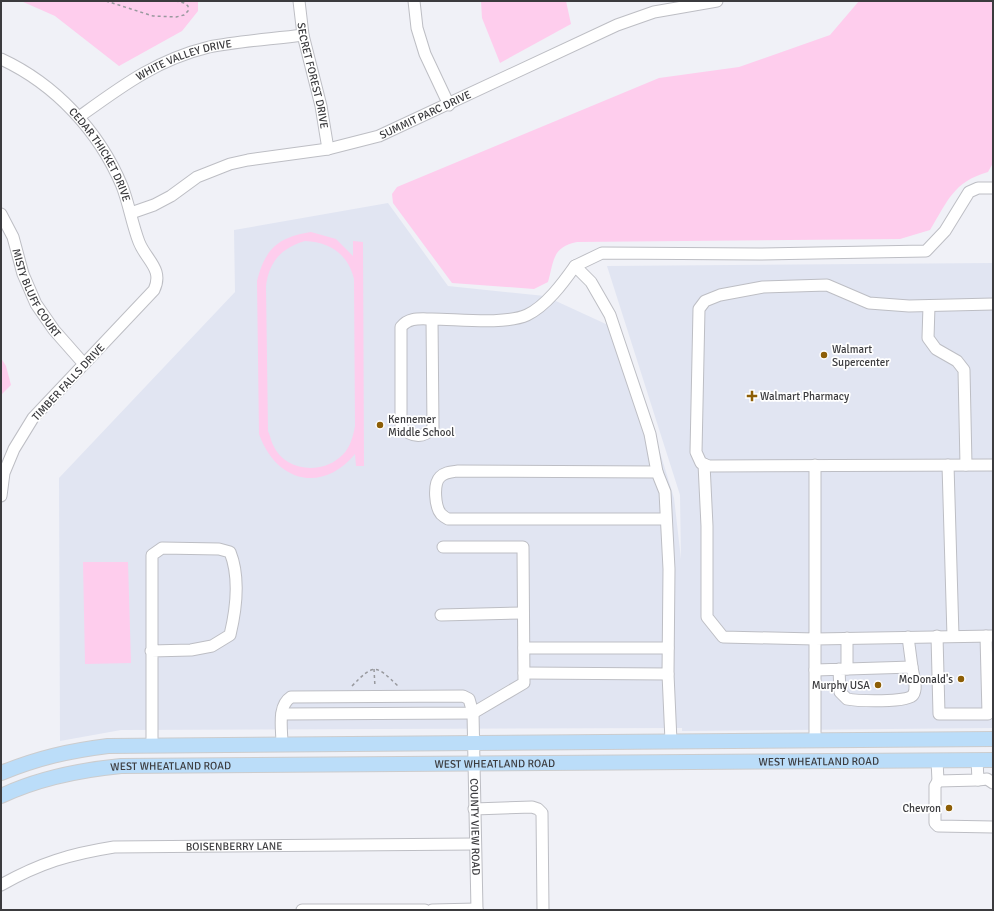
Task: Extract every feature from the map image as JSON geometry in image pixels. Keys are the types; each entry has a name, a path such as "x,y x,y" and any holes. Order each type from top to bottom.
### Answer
{"main road":[{"name":"WEST WHEATLAND ROAD","path":"1,773 35,759 108,746 993,739"},
{"path":"815,761 816,741"},
{"path":"671,742 673,762"},
{"path":"282,744 297,765"},
{"path":"151,766 152,745"},
{"name":"WEST WHEATLAND ROAD","path":"1,796 41,781 89,769 151,766 993,760"}],"street":[{"name":"SECRET FOREST DRIVE","path":"299,1 303,35 321,106 328,149"},
{"path":"414,1 417,28 423,47 449,105"},
{"name":"SUMMIT PARC DRIVE","path":"131,213 154,205 171,196 197,177 230,164 248,160 328,149 379,136 449,105 617,25 654,12 717,1"},
{"name":"WHITE VALLEY DRIVE","path":"79,117 134,78 170,60 210,47 303,35"},
{"name":"CEDAR THICKET DRIVE","path":"1,59 49,88 79,117 106,153 122,187 142,251 157,271 158,282"},
{"path":"432,319 433,428 428,434 418,436 409,434 401,427 401,327 405,322 412,319 432,319 506,320 528,314 557,291 574,266 602,253 760,254 926,251 945,231 969,192 978,188 993,188"},
{"name":"MISTY BLUFF COURT","path":"1,214 13,237 23,274 36,304 54,330 84,364"},
{"path":"574,266 591,282 610,315 650,434 657,472 665,492 669,569 668,674 671,742"},
{"name":"TIMBER FALLS DRIVE","path":"1,496 3,473 14,449 33,418 154,290 158,282"},
{"path":"993,304 929,306 870,303 827,285 763,287 720,295 706,301 699,309 696,417 696,452 701,462 709,466 993,465"},
{"path":"929,306 928,338 936,349 957,361 964,370 966,465"},
{"path":"704,464 707,526 706,617 723,637 815,639 937,636 990,636 988,714 939,714 937,636"},
{"path":"815,465 816,741"},
{"path":"948,465 954,636"},
{"path":"657,472 458,471 446,473 438,479 436,485 437,505 440,513 448,519 463,520 666,519"},
{"path":"282,714 473,713 524,683 523,548 443,547"},
{"path":"151,651 191,650 212,646 230,635 235,615 234,564 230,552 219,549 162,548 152,555 151,651 152,745"},
{"path":"441,615 524,613"},
{"path":"847,638 840,692 846,699 900,700 909,699 913,695 915,685 908,637"},
{"path":"524,648 668,648"},
{"path":"815,670 912,668"},
{"path":"524,673 668,674"},
{"path":"282,744 282,714 284,701 291,697 463,696 469,699 473,713"},
{"name":"COUNTY VIEW ROAD","path":"473,713 476,910"},
{"path":"937,760 938,781 935,786 935,823 938,826 993,827"},
{"path":"977,760 978,780"},
{"path":"938,781 987,779 993,783"},
{"path":"474,809 532,808 538,809 542,813 543,910"},
{"name":"BOISENBERRY LANE","path":"1,885 26,871 73,854 114,846 475,844"},
{"path":"302,910 424,910"},
{"path":"432,910 476,910"}],"path":[{"path":"106,1 145,15 176,17 184,16 188,12 188,6 184,3 176,1"},
{"path":"374,669 375,687"},
{"path":"351,688 366,672 374,669 382,671 400,688"}],"shaded area":[{"path":"21,1 198,1 198,11 182,31 119,66 55,16"},
{"path":"481,1 566,1 571,24 500,63 482,18"},
{"path":"859,1 993,1 993,163 988,172 976,176 959,187 947,202 930,230 900,239 577,242 569,244 558,251 553,261 548,282 534,289 452,283 393,203 392,194 397,187 659,78 739,67 830,35"},
{"name":"Kennemer Middle School","path":"388,203 448,286 545,296 608,325 635,371 674,498 681,559 680,495 607,266 993,263 993,728 682,731 682,728 121,730 60,741 59,478 235,292 234,230"},
{"path":"311,232 336,239 353,256 353,241 363,242 364,466 356,466 355,454 342,467 328,474 315,478 301,477 288,472 277,463 267,450 259,434 257,281 264,261 275,246 290,237","holes":["305,241 314,242 337,251 347,263 354,279 355,426 350,444 339,458 322,467 312,468 293,465 285,460 273,445 268,431 266,286 273,263 283,252"]},
{"path":"1,358 6,366 11,385 1,395"},
{"path":"83,562 128,562 131,663 85,664"}],"place":[{"name":"Walmart Supercenter","path":"824,355"},
{"name":"Walmart Pharmacy","path":"752,396"},
{"name":"Kennemer Middle School","path":"380,425"},
{"name":"McDonald's","path":"961,679"},
{"name":"Murphy USA","path":"878,685"},
{"name":"Chevron","path":"949,808"}]}
